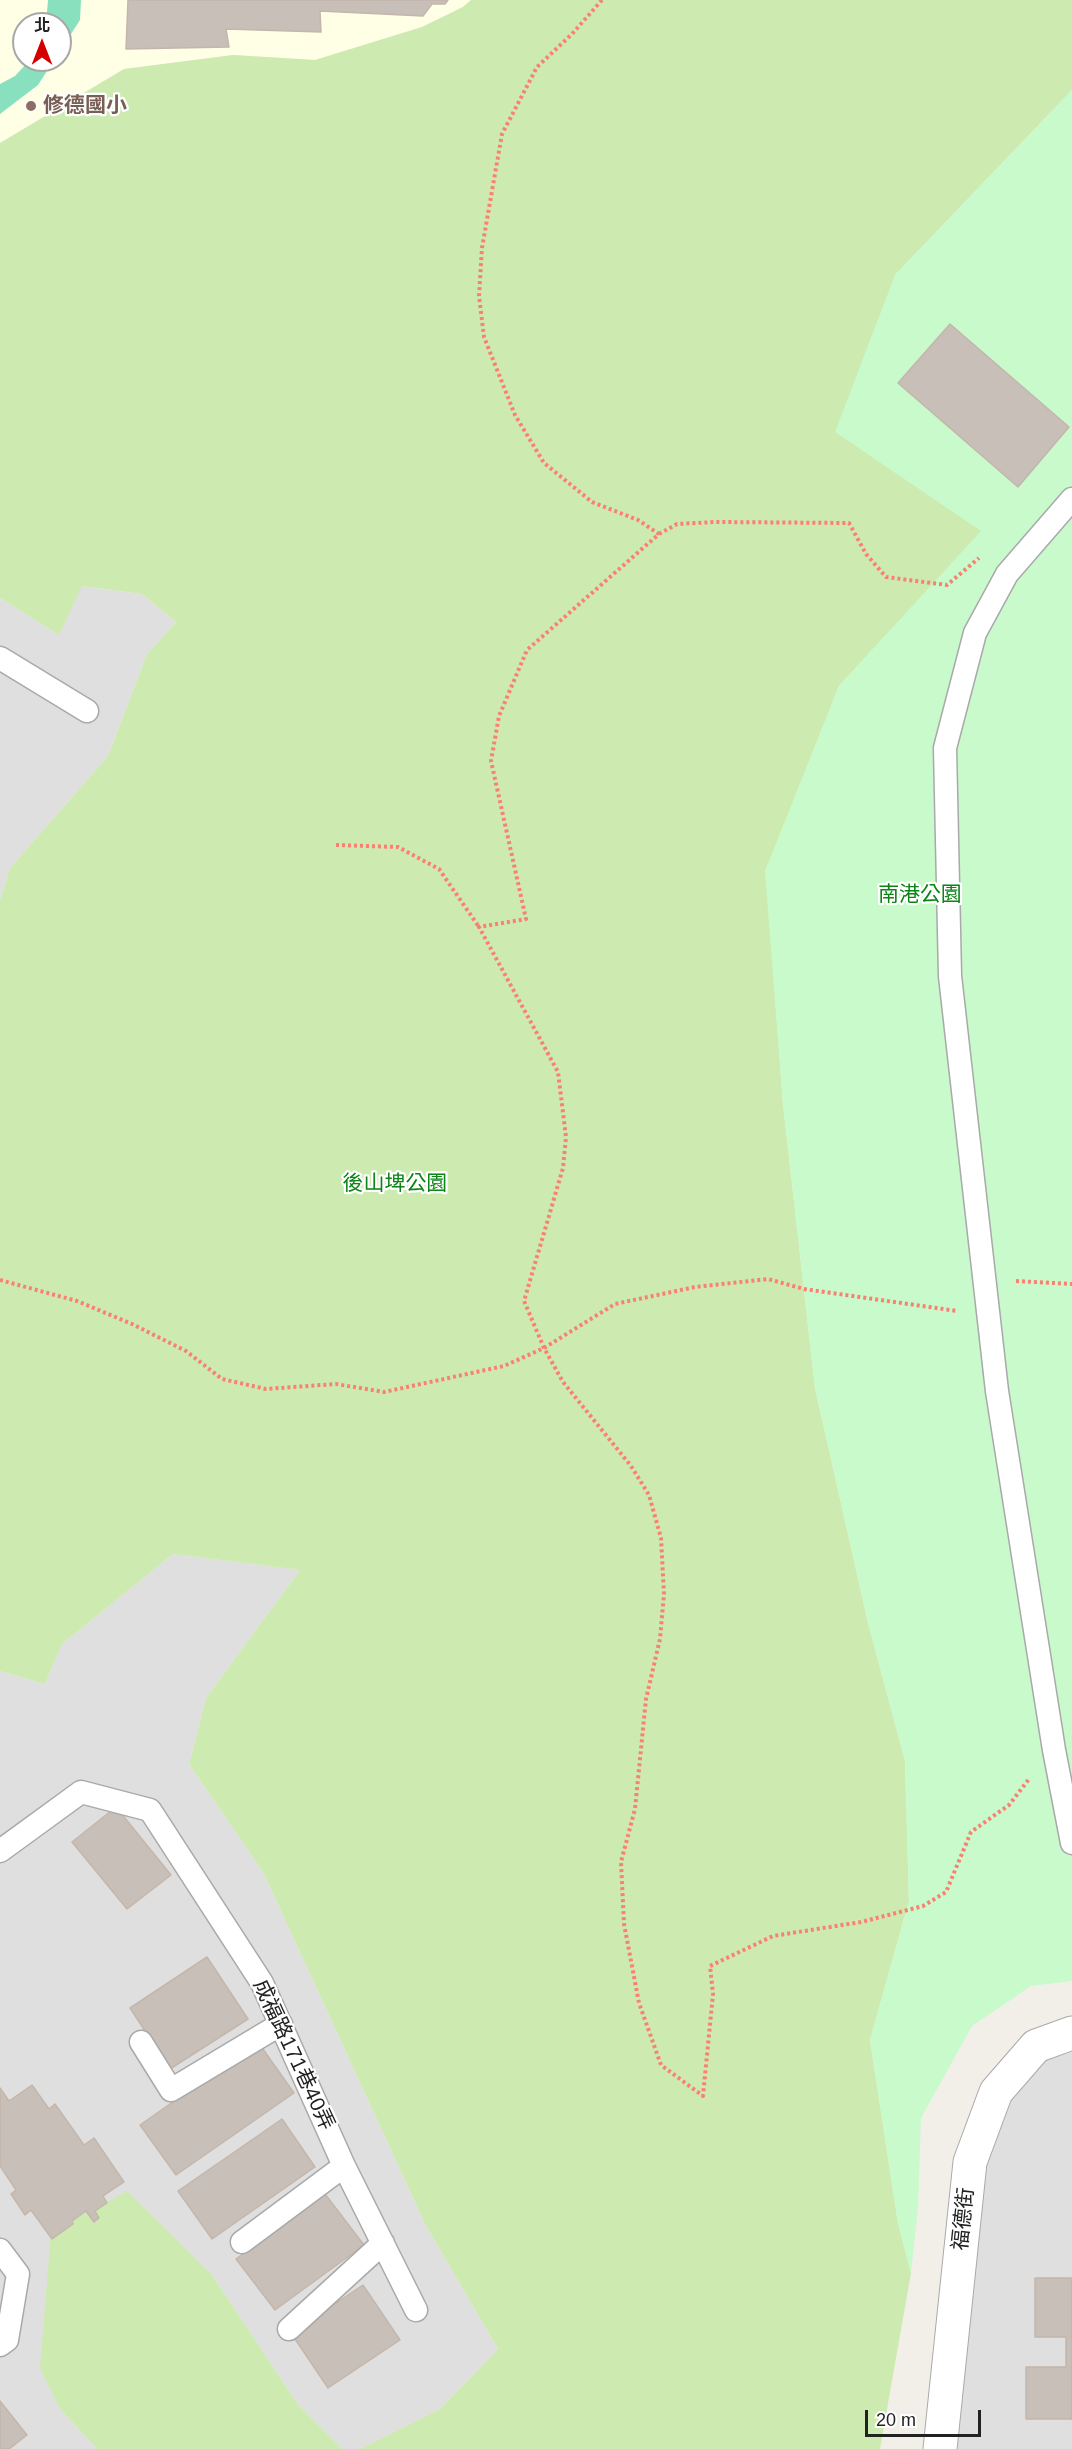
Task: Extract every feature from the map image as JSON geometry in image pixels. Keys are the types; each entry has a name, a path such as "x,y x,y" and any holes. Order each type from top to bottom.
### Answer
{"street":[{"name":"福德街","path":"940,2449 970,2162 996,2092 1035,2046 1072,2033"}],"lane":[{"path":"1072,499 1007,574 975,633 945,748 950,976 984,1280 997,1390 1056,1762 1072,1843"},
{"path":"0,658 87,711"},
{"name":"成福路171巷40弄","path":"0,1851 81,1791 150,1810 262,1983 345,2166 416,2310"},
{"path":"141,2042 171,2090 281,2024"},
{"path":"242,2242 345,2166"},
{"path":"289,2329 383,2243"},
{"path":"0,2250 18,2274 3,2342"}],"path":[{"path":"602,0 572,34 537,67 502,134 482,248 479,296 484,337 515,415 544,463 592,502 638,520 659,534"},
{"path":"479,927 526,919 491,761 499,716 527,651 659,534 677,524 849,523 866,554 886,577 947,585 989,549 1008,542 1029,549"},
{"path":"336,845 398,848 439,869 479,927 558,1072 566,1137 563,1168 524,1301 544,1348 563,1382 631,1466 649,1495 661,1538 664,1594 660,1639 646,1699 635,1809 621,1862 624,1924 630,1958 639,2003 661,2065 703,2096 713,1994 710,1965 773,1936 861,1922 923,1906 946,1892 971,1832 1009,1805 1042,1762 1056,1762"},
{"path":"0,1280 77,1301 132,1324 186,1351 222,1379 266,1389 336,1384 384,1392 504,1366 544,1348 615,1304 695,1287 768,1279 804,1289 959,1311"},
{"path":"984,1280 1072,1284"}],"shaded area":[{"name":"修德國小","path":"0,0 471,0 463,7 422,27 315,60 233,55 124,69 0,143"},
{"path":"81,586 142,594 176,622 147,654 108,756 10,868 0,900 0,598 59,635"},
{"path":"173,1554 300,1570 206,1698 189,1764 263,1872 426,2226 498,2349 440,2409 360,2449 342,2449 297,2403 212,2275 60,2409 97,2449 0,2449 0,1671 45,1684 62,1644"},
{"path":"1072,2052 1072,2449 944,2449 979,2141 1033,2064"}],"green space":[{"path":"48,0 81,0 80,20 72,32 72,12 47,12"},
{"name":"後山埤公園","path":"471,0 1072,0 1072,90 895,275 982,531 839,686 766,871 783,1104 815,1388 868,1623 905,1761 909,1901 870,2040 898,2223 911,2273 880,2449 360,2449 440,2409 498,2349 426,2226 263,1872 189,1764 206,1698 300,1570 173,1554 62,1644 45,1684 0,1671 0,900 10,868 108,756 147,654 176,622 142,594 82,586 59,635 0,598 0,143 124,69 233,55 315,60 422,27 463,7"},
{"path":"19,72 46,72 38,85 0,114 0,84"},
{"name":"南港公園","path":"1072,90 1072,1981 1031,1986 972,2026 921,2118 918,2208 911,2273 898,2223 870,2040 909,1901 905,1761 868,1623 815,1388 783,1104 765,871 839,686 981,531 835,432 895,275"},
{"path":"127,2191 212,2275 297,2403 342,2449 97,2449 60,2409 40,2368 51,2232"}],"building":[{"path":"128,0 448,0 445,4 432,4 423,16 320,11 321,32 226,29 229,47 126,49"},
{"path":"950,324 1069,427 1018,487 898,383"},
{"path":"116,1807 171,1875 127,1909 72,1842"},
{"path":"207,1957 248,2019 170,2069 130,2008"},
{"path":"258,2042 294,2093 176,2175 140,2125"},
{"path":"32,2085 49,2109 55,2104 84,2145 94,2138 124,2182 103,2196 107,2203 95,2211 99,2218 94,2222 86,2211 52,2239 31,2210 25,2215 11,2194 16,2190 0,2166 0,2088 9,2101"},
{"path":"282,2119 315,2167 212,2239 178,2191"},
{"path":"325,2194 364,2245 275,2310 236,2259"},
{"path":"1035,2278 1072,2278 1072,2419 1026,2419 1026,2367 1066,2367 1066,2337 1035,2337"},
{"path":"363,2285 400,2340 328,2388 291,2333"},
{"path":"0,2401 27,2435 9,2449 0,2449"}],"place":[{"name":"修德國小","path":"31,106"}]}
